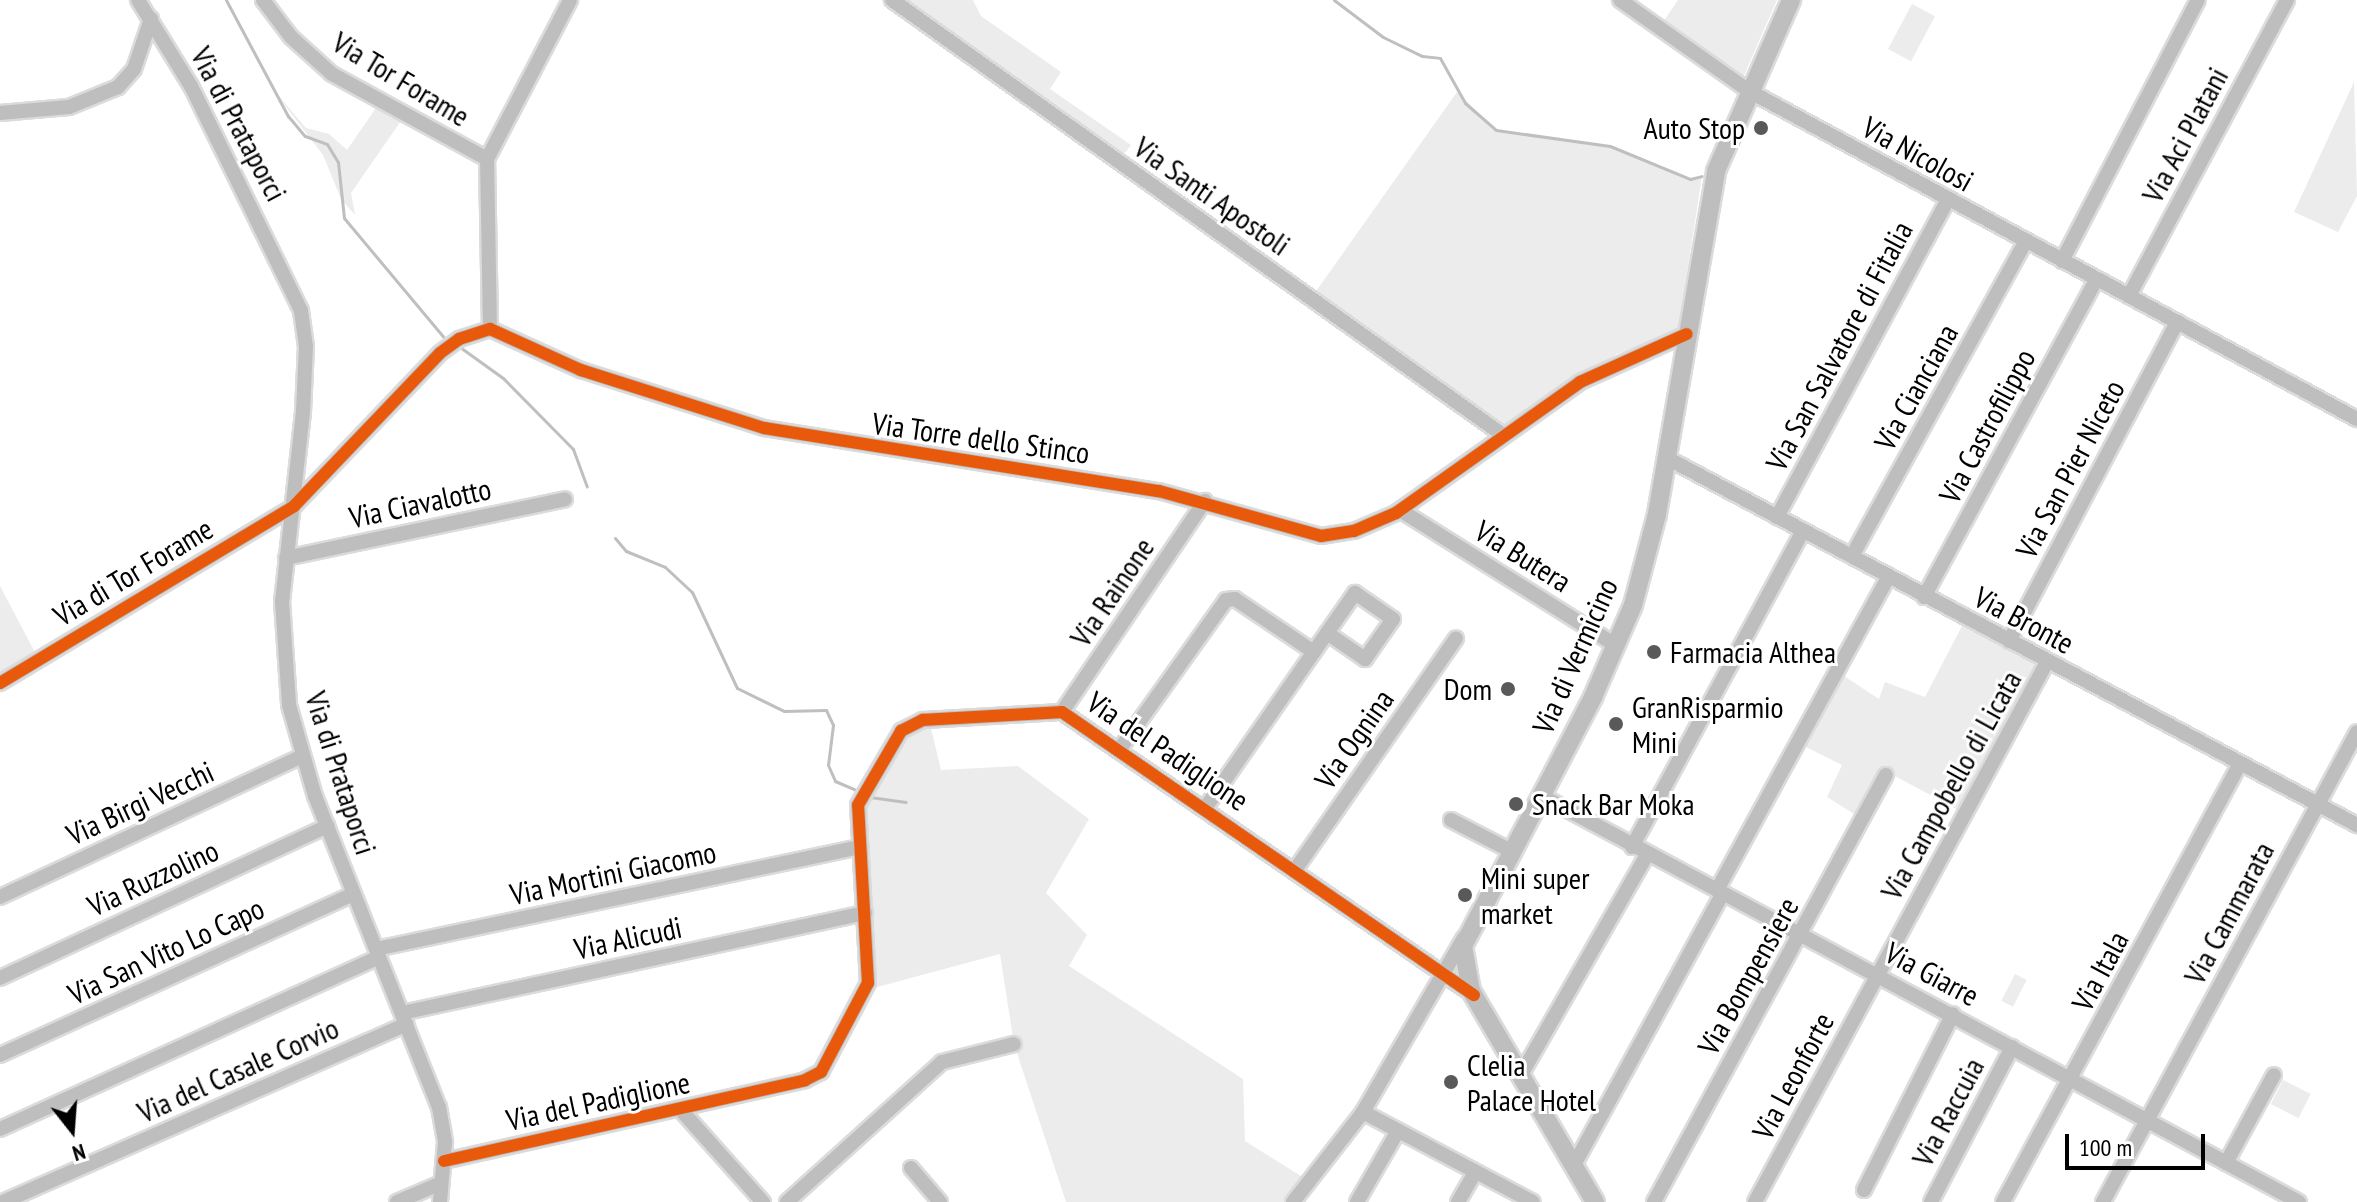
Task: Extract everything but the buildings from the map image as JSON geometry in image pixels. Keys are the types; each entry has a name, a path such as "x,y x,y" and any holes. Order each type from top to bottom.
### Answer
{"main road":[{"name":"Via di Vermicino","path":"1595,1202 1474,995 1464,970 1464,938 1617,646 1646,562 1715,176 1749,91 1791,0"}],"street":[{"name":"Via di Prataporci","path":"138,0 213,128 301,311 306,362 294,506 286,558 285,682 302,756 327,826 441,1114 444,1161 439,1184 440,1202"},
{"name":"Via Tor Forame","path":"263,0 293,39 329,73 487,159"},
{"path":"294,506 440,353 464,337 490,329 487,159 570,0"},
{"name":"Via Santi Apostoli","path":"892,0 1503,435"},
{"name":"Via Nicolosi","path":"1620,0 1749,91 1947,201 2357,419"},
{"path":"2062,261 2198,0"},
{"name":"Via Aci Platani","path":"2129,296 2287,0"},
{"path":"0,113 69,107 118,87 134,69 151,19"},
{"name":"Via San Salvatore di Fitalia","path":"1777,517 1947,201"},
{"name":"Via Cianciana","path":"1852,556 2025,242"},
{"name":"Via Castrofilippo","path":"1924,597 2096,280"},
{"name":"Via San Pier Niceto","path":"2009,641 2177,322"},
{"name":"Via Torre dello Stinco","path":"490,329 581,370 774,430 1205,501 1321,536 1354,531 1400,510 1591,375 1687,334"},
{"name":"Via Bronte","path":"1667,458 2357,825"},
{"name":"Via Ciavalotto","path":"286,558 565,499"},
{"name":"Via Rainone","path":"1062,712 1205,501"},
{"name":"Via di Tor Forame","path":"0,683 294,506"},
{"name":"Via Butera","path":"1400,510 1617,646"},
{"path":"1632,847 1803,531"},
{"path":"1574,1165 1889,576"},
{"path":"1206,807 1327,633 1355,593 1393,619 1365,659 1327,633"},
{"path":"1119,750 1226,600 1235,599 1314,652"},
{"name":"Via Ognina","path":"1295,870 1456,638"},
{"name":"Via Campobello di Licata","path":"1878,974 2047,662"},
{"name":"Via del Padiglione","path":"444,1161 680,1109 821,1072 866,990 861,797 906,727 923,720 1062,712 1206,807 1444,978 1474,995"},
{"name":"Via Cammarata","path":"2103,1202 2357,732"},
{"name":"Via Birgi Vecchi","path":"0,897 302,756"},
{"name":"Via Itala","path":"2003,1202 2240,764"},
{"name":"Via Bompensiere","path":"1654,1202 1886,775"},
{"name":"Via Giarre","path":"1540,795 2299,1202"},
{"path":"1451,820 1509,850"},
{"name":"Via Ruzzolino","path":"0,978 327,826"},
{"name":"Via Mortini Giacomo","path":"0,1129 377,953 860,847"},
{"path":"1522,1073 1647,855"},
{"name":"Via San Vito Lo Capo","path":"0,1055 353,894"},
{"name":"Via Alicudi","path":"404,1019 865,913"},
{"path":"1300,1200 1363,1112 1444,978 1464,938"},
{"path":"1444,978 1456,978 1464,970"},
{"name":"Via Leonforte","path":"1755,1202 1878,974"},
{"path":"1864,1190 1953,1014"},
{"name":"Via del Casale Corvio","path":"3,1202 404,1019"},
{"path":"787,1202 942,1062 1014,1044"},
{"name":"Via Raccuia","path":"1931,1202 2012,1047"},
{"path":"2226,1163 2274,1075"},
{"path":"680,1109 763,1202"},
{"path":"1363,1112 1533,1202"},
{"path":"1357,1202 1398,1131"},
{"path":"911,1168 940,1202"},
{"path":"1458,1202 1475,1172"},
{"path":"397,1202 439,1184"}],"shaded area":[{"path":"901,0 973,0 981,16 1061,72 1050,89 1131,145 1120,159"},
{"path":"1678,0 1777,0 1742,80 1661,25"},
{"path":"1912,4 1935,16 1911,61 1888,49"},
{"path":"2354,82 2357,196 2338,232 2294,212"},
{"path":"271,87 306,128 329,134 347,150 378,105 403,118 351,193 355,215 341,199 323,155"},
{"path":"1457,92 1496,130 1610,146 1690,179 1702,176 1678,332 1617,354 1566,384 1503,432 1312,297"},
{"path":"0,586 39,660 0,683"},
{"path":"1962,626 2040,663 1960,811 1893,775 1867,822 1827,797 1842,765 1802,745 1841,674 1879,699 1885,682 1925,697"},
{"path":"929,720 941,770 1018,766 1089,819 1046,893 1087,935 1069,966 1243,1079 1245,1141 1309,1181 1293,1202 1066,1202 1014,1044 1000,954 866,990 857,818 903,729"},
{"path":"2015,974 2027,980 2013,1007 2001,1001"},
{"path":"2283,1080 2311,1094 2298,1118 2271,1104"}],"waterway":[{"path":"226,0 288,116 305,136 327,144 338,162 344,218 447,341"},
{"path":"1334,0 1383,37 1422,56 1440,58 1465,103 1496,130 1610,146 1690,179 1702,176"},
{"path":"457,345 503,378 573,449 587,487"},
{"path":"615,538 626,551 665,567 692,592 737,688 784,711 826,710 833,725 828,765 835,781 858,791"},
{"path":"870,797 906,802"}],"cycle path":[{"path":"0,683 294,506 440,353 459,339 490,329 581,370 764,428 1159,491 1321,536 1354,531 1396,513 1580,382 1687,334"},
{"path":"444,1161 805,1080 821,1072 868,983 858,805 901,731 923,720 1062,712 1474,995"}],"place":[{"name":"Auto Stop","path":"1761,128"},
{"name":"Farmacia Althea","path":"1654,652"},
{"name":"Dom","path":"1508,689"},
{"name":"GranRisparmio Mini","path":"1616,724"},
{"name":"Snack Bar Moka","path":"1516,804"},
{"name":"Mini super market","path":"1465,895"},
{"name":"Clelia Palace Hotel","path":"1451,1082"}]}
